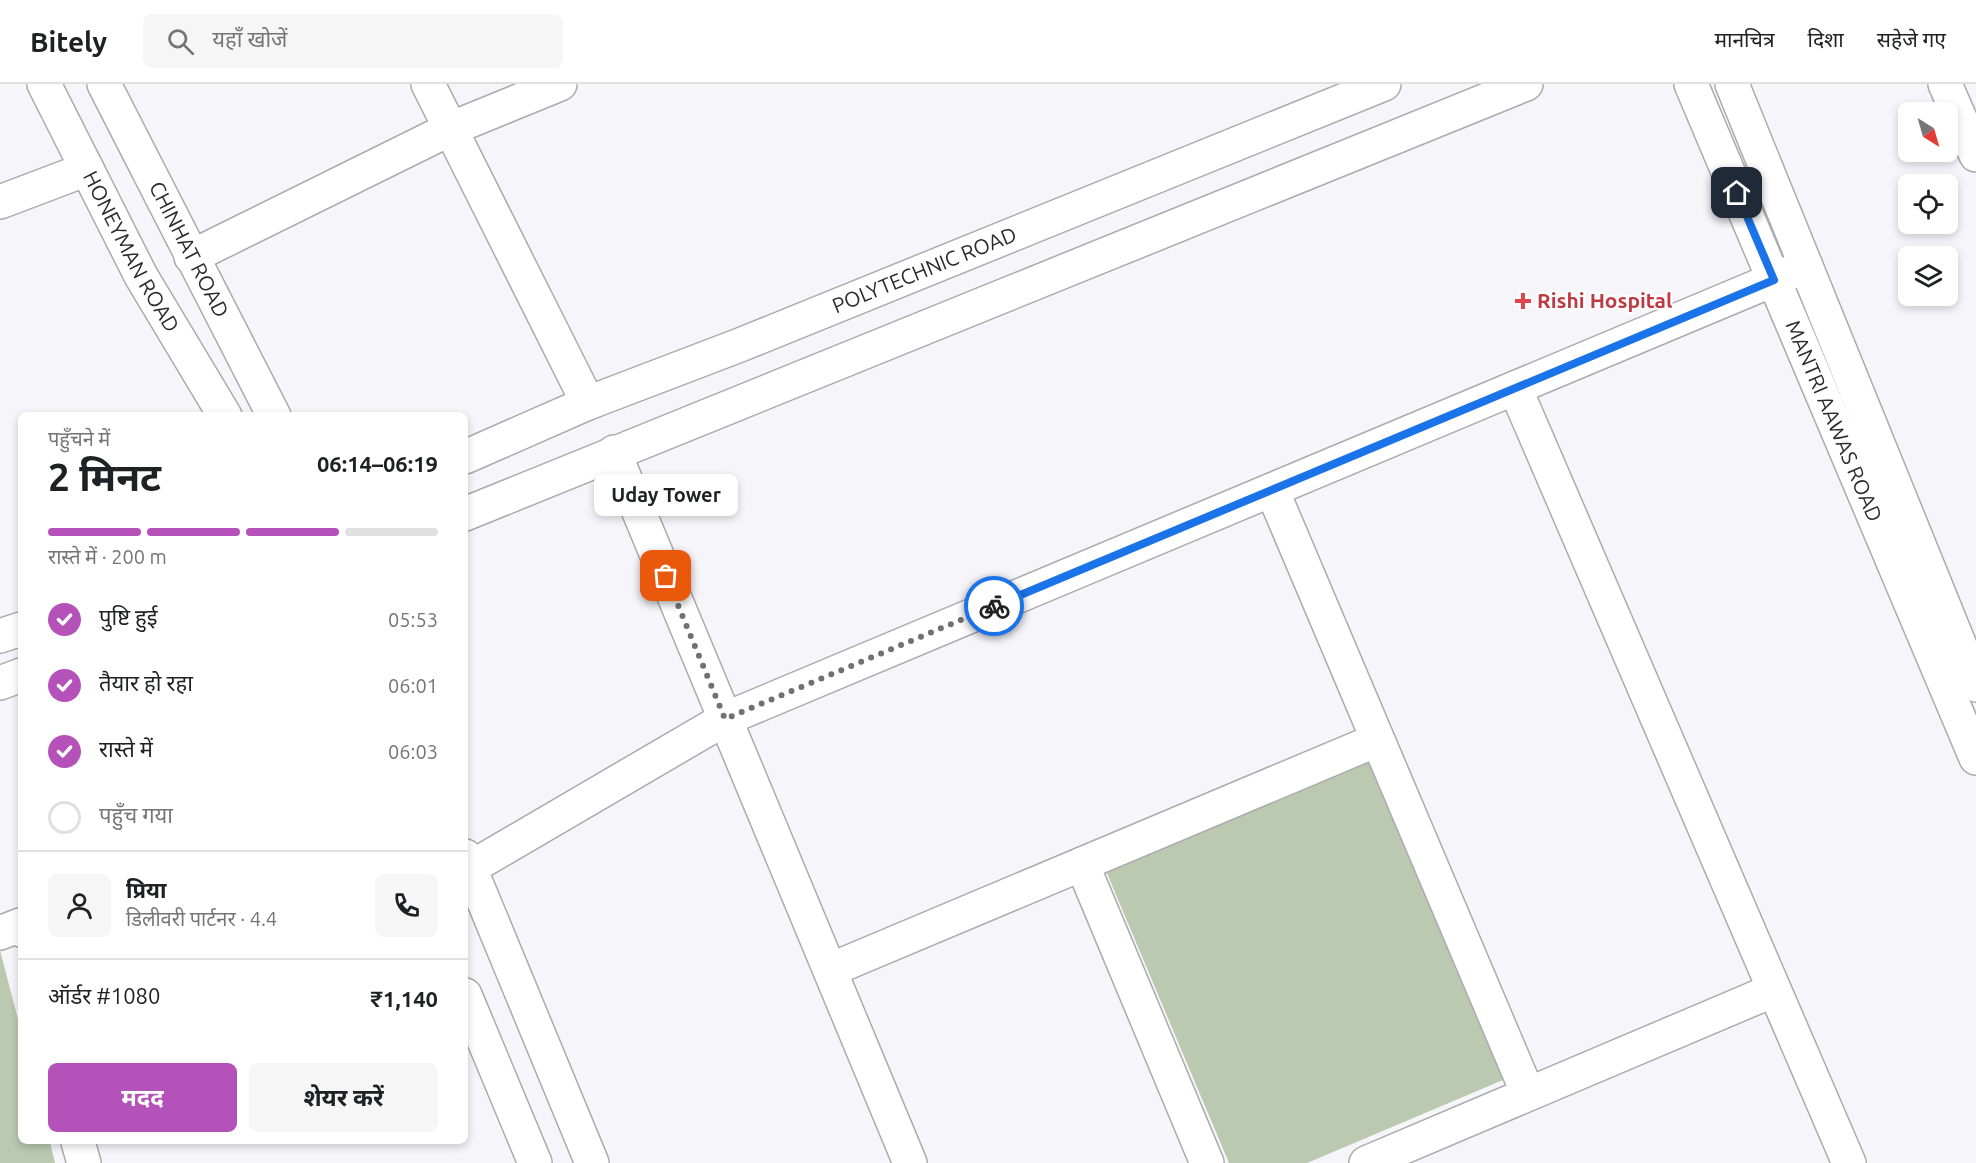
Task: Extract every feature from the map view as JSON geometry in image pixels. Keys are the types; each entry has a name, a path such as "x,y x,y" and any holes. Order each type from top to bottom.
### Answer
{"street":[{"name":"HONEYMAN ROAD","path":"44,84 141,276 223,412"},
{"name":"CHINHAT ROAD","path":"104,84 272,412"},
{"path":"428,84 588,403"},
{"path":"191,257 450,129 560,84"},
{"name":"POLYTECHNIC ROAD","path":"468,456 588,403 740,345 1384,84"},
{"path":"468,513 1526,84"},
{"name":"MANTRI AAWAS ROAD","path":"1691,84 1774,280 1969,697 1976,758"},
{"path":"1732,84 1806,266 1969,697"},
{"path":"1945,84 1972,134"},
{"path":"0,202 87,169"},
{"path":"468,861 725,719 1806,266"},
{"path":"1515,388 1849,1163"},
{"path":"614,452 910,1163"},
{"path":"1272,490 1528,1094"},
{"path":"0,636 18,630"},
{"path":"0,683 18,676"},
{"path":"830,970 1377,740"},
{"path":"468,864 592,1163"},
{"path":"1082,864 1207,1163"},
{"path":"0,933 18,927"},
{"path":"1366,1163 1774,990"},
{"path":"468,1002 535,1163"},
{"path":"79,1144 84,1163"}],"green space":[{"path":"1369,760 1503,1080 1307,1163 1229,1163 1106,871"},
{"path":"0,950 18,1019 18,1144 50,1144 55,1163 0,1163"}],"way so far":[{"path":"666,576 725,719 994,606"}],"place":[{"name":"Rishi Hospital","path":"1523,301"},
{"name":"Uday Tower","path":"666,576"}],"route":[{"path":"994,606 1774,280 1737,193"}]}
